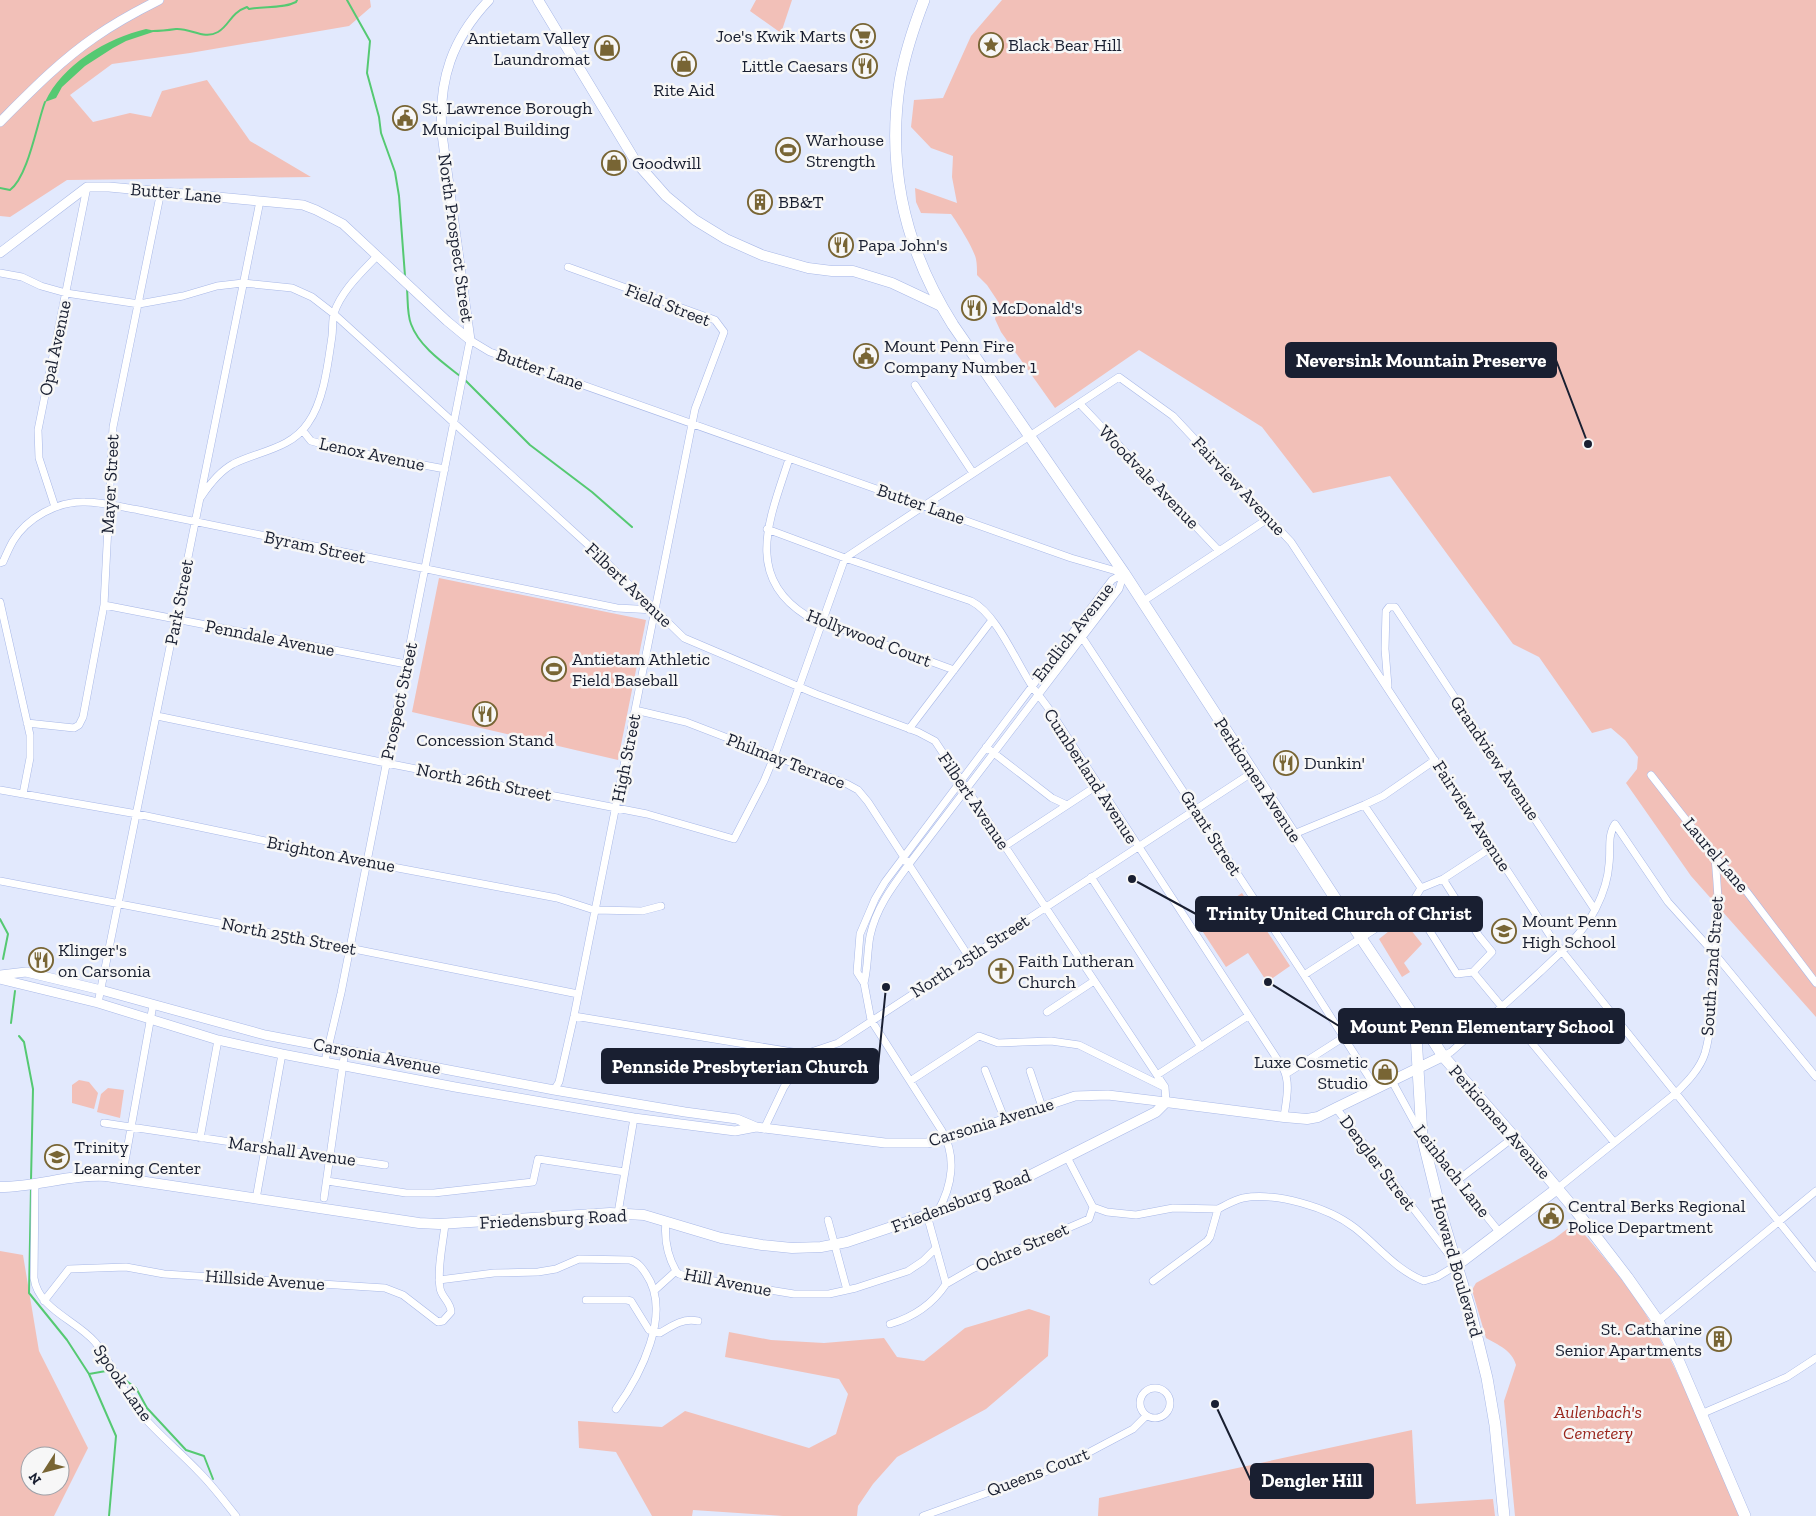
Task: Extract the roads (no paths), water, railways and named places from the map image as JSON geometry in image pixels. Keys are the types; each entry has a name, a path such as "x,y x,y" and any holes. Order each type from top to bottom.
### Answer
{"main road":[{"path":"538,0 636,162 666,196 695,220 726,239 762,255 808,268 853,271 892,283 941,306"},
{"name":"Perkiomen Avenue","path":"923,0 908,48 901,79 896,115 896,157 901,197 911,239 924,272 941,306 1124,573 1415,1018 1421,1022 1443,1056 1558,1188 1608,1250 1658,1321 1679,1362 1745,1516"},
{"name":"Howard Boulevard","path":"1415,1018 1422,1136 1441,1213 1477,1336 1492,1404 1504,1516"},
{"path":"1166,1102 1307,1119 1318,1117 1443,1056"},
{"name":"Friedensburg Road","path":"0,1186 35,1184 94,1175 419,1223 445,1224 592,1213 644,1215 720,1238 762,1245 804,1248 836,1244 932,1213 1019,1181 1156,1112 1166,1102"},
{"path":"1457,1265 1558,1188"}],"street":[{"path":"0,122 47,76 84,45 114,24 159,0"},
{"name":"North Prospect Street","path":"470,340 442,134 441,104 444,78 456,45 471,19 489,0"},
{"name":"Butter Lane","path":"87,187 109,186 303,205 343,224 447,321 470,340 490,352 1071,558 1124,573"},
{"path":"0,253 87,187"},
{"name":"Opal Avenue","path":"55,507 39,458 37,435 87,187"},
{"name":"Mayer Street","path":"27,723 68,728 79,725 83,717 104,605 113,427 161,191"},
{"name":"Park Street","path":"98,1003 260,201"},
{"path":"200,498 211,483 232,465 293,440 303,430 319,402 334,314 350,285 377,256"},
{"name":"Field Street","path":"568,267 715,320 724,332 708,373"},
{"name":"Filbert Avenue","path":"0,272 22,277 41,286 66,293 139,304 183,296 217,286 243,283 292,288 312,297 334,314 596,552 684,638 798,687 925,735 935,741 1165,1087 1166,1102"},
{"name":"Prospect Street","path":"325,1062 470,340"},
{"name":"High Street","path":"554,1090 559,1082 574,1016 692,424 708,373"},
{"name":"Fairview Avenue","path":"1080,404 1119,377 1173,416 1291,542 1562,952 1816,1268"},
{"path":"915,385 973,473"},
{"path":"774,757 845,558 1080,404"},
{"name":"Woodvale Avenue","path":"1080,404 1219,550"},
{"name":"Lenox Avenue","path":"303,430 311,441 348,451 445,469"},
{"name":"Hollywood Court","path":"789,459 767,528 767,555 775,583 785,597 808,616 954,670"},
{"name":"Byram Street","path":"0,563 3,562 13,542 23,529 34,519 55,507 80,502 139,510 617,608 655,610"},
{"path":"1142,602 1269,518"},
{"name":"Cumberland Avenue","path":"767,528 845,558 971,601 981,607 992,620 1032,686 1286,1074"},
{"name":"Endlich Avenue","path":"932,1213 944,1199 950,1176 951,1150 946,1139 871,1020 864,983 857,972 860,934 875,898 885,882 1112,580 1124,573"},
{"name":"Endlich Avenue","path":"864,983 867,972 867,952 873,923 882,902 1081,636 1119,589 1124,573"},
{"path":"0,602 30,735 30,758 23,794"},
{"name":"Penndale Avenue","path":"104,605 406,664"},
{"name":"Grandview Avenue","path":"1388,687 1385,649 1386,611 1389,607 1395,606 1595,910"},
{"path":"909,729 992,620"},
{"name":"Grant Street","path":"1076,628 1376,1088"},
{"name":"Philmay Terrace","path":"636,710 686,722 847,784 858,790 868,802 969,957"},
{"name":"North 26th Street","path":"157,716 647,814 734,839 764,781 774,757"},
{"path":"986,747 1052,798 1066,805"},
{"path":"1294,834 1383,796 1435,760"},
{"name":"North 25th Street","path":"574,1016 805,1054 838,1043 1253,772"},
{"name":"Laurel Lane","path":"1651,775 1715,857 1747,892 1816,983"},
{"path":"1005,846 1098,785"},
{"name":"Brighton Avenue","path":"0,790 137,814 366,862 557,898 594,910 642,911 661,906"},
{"path":"1364,805 1421,888"},
{"path":"1443,1056 1502,1007 1562,952 1583,929 1595,910 1606,883 1610,863 1610,832 1615,824 1668,902 1714,953 1816,1078"},
{"path":"1304,975 1412,903 1421,888 1443,879 1492,847"},
{"name":"South 22nd Street","path":"1558,1188 1676,1093 1692,1076 1705,1054 1711,1018 1714,953 1717,944 1715,857"},
{"path":"1091,877 1201,1047"},
{"path":"1412,903 1457,974 1473,972 1492,952 1443,879"},
{"name":"North 25th Street","path":"0,881 578,994"},
{"name":"Carsonia Avenue","path":"0,975 26,972 101,990 265,1035 554,1090 737,1119 760,1128 885,1144 927,1143 946,1139 1075,1096 1108,1095 1166,1102"},
{"path":"1473,972 1614,1142"},
{"name":"Carsonia Avenue","path":"0,979 98,1003 218,1040 282,1054 343,1064 464,1089 634,1118 735,1132 760,1128"},
{"path":"1047,1012 1094,981"},
{"path":"122,1178 153,1005"},
{"path":"1157,1075 1248,1016"},
{"path":"910,1081 979,1036 998,1044 1051,1041 1079,1045 1165,1087"},
{"path":"1284,1117 1287,1086 1286,1074 1344,1037"},
{"path":"200,1138 218,1040"},
{"path":"324,1198 345,1050"},
{"path":"256,1199 282,1054"},
{"path":"760,1128 805,1054"},
{"path":"985,1070 1005,1120"},
{"path":"1030,1071 1042,1107"},
{"name":"Leinbach Lane","path":"1392,1081 1422,1136 1500,1233"},
{"name":"Dengler Street","path":"1336,1108 1457,1265"},
{"path":"618,1214 634,1118"},
{"name":"Marshall Avenue","path":"104,1123 384,1165"},
{"path":"1458,1180 1514,1137"},
{"path":"1067,1157 1093,1207 1107,1212 1136,1215 1183,1207 1218,1209 1242,1198 1276,1198 1322,1209 1342,1219 1356,1228 1399,1268 1424,1281 1433,1279 1457,1265"},
{"name":"Marshall Avenue","path":"327,1181 406,1192 446,1192 533,1182 538,1159 625,1172"},
{"name":"Spook Lane","path":"35,1184 34,1278 38,1291 44,1301 94,1342 109,1362 118,1382 138,1411 213,1486 236,1516"},
{"path":"1658,1321 1816,1191"},
{"name":"Ochre Street","path":"946,1284 972,1268 1089,1219 1093,1207"},
{"path":"1152,1282 1210,1238 1218,1209"},
{"path":"890,1324 926,1306 946,1284 936,1248 932,1213"},
{"path":"828,1220 847,1290"},
{"path":"666,1221 664,1239 676,1271"},
{"path":"445,1224 439,1280 494,1273 538,1272 556,1269 579,1260 630,1260 635,1261 642,1268 655,1290 657,1307 654,1332 634,1380 616,1409"},
{"name":"Hill Avenue","path":"655,1290 676,1271 679,1274 690,1277 794,1294 818,1295 847,1290 914,1268 936,1248"},
{"name":"Hillside Avenue","path":"44,1301 69,1269 116,1266 164,1274 385,1288 403,1295 438,1322 443,1322 451,1312 451,1307 440,1290 439,1280"},
{"path":"586,1300 631,1301 649,1330 654,1332 660,1333 686,1320 698,1321"},
{"path":"1701,1414 1786,1377 1816,1358"},
{"name":"Queens Court","path":"1156,1387 1165,1391 1170,1400 1168,1410 1161,1417 1151,1418 1146,1416 1142,1412 1139,1403 1142,1393 1156,1387"},
{"name":"Queens Court","path":"923,1516 1066,1464 1133,1429 1146,1416"}],"waterway":[{"path":"153,31 182,29 208,35 213,34 222,29 237,12 247,7 249,9 279,6 291,4 297,0"},
{"path":"347,0 370,41 367,73 379,117 381,133 395,172 399,196 405,276"},
{"path":"0,188 10,190 22,174 45,102"},
{"path":"407,289 409,316 415,332 432,353 460,376"},
{"path":"465,380 530,445 592,492 632,527"},
{"path":"0,919 8,934 3,959"},
{"path":"11,1023 15,991"},
{"path":"19,1036 24,1042 33,1089 31,1180"},
{"path":"31,1187 29,1293 67,1340 89,1374 106,1371 112,1373"},
{"path":"89,1374 116,1436 109,1516"},
{"path":"121,1377 136,1388 147,1408 186,1450 204,1456 213,1479"}],"place":[{"name":"Joe's Kwik Marts","path":"863,36"},
{"name":"Black Bear Hill","path":"991,45"},
{"name":"Antietam Valley Laundromat","path":"607,48"},
{"name":"Rite Aid","path":"684,64"},
{"name":"Little Caesars","path":"865,66"},
{"name":"St. Lawrence Borough Municipal Building","path":"405,118"},
{"name":"Warhouse Strength","path":"788,150"},
{"name":"Goodwill","path":"614,163"},
{"name":"BB&T","path":"760,202"},
{"name":"Papa John's","path":"841,245"},
{"name":"McDonald's","path":"974,308"},
{"name":"Mount Penn Fire Company Number 1","path":"866,356"},
{"name":"Neversink Mountain Preserve","path":"1588,444"},
{"name":"Antietam Athletic Field Baseball","path":"554,669"},
{"name":"Concession Stand","path":"485,714"},
{"name":"Dunkin'","path":"1286,763"},
{"name":"Trinity United Church of Christ","path":"1132,879"},
{"name":"Mount Penn High School","path":"1504,931"},
{"name":"Klinger's on Carsonia","path":"41,960"},
{"name":"Faith Lutheran Church","path":"1001,971"},
{"name":"Mount Penn Elementary School","path":"1268,982"},
{"name":"Pennside Presbyterian Church","path":"886,987"},
{"name":"Luxe Cosmetic Studio","path":"1385,1072"},
{"name":"Trinity Learning Center","path":"57,1157"},
{"name":"Central Berks Regional Police Department","path":"1551,1216"},
{"name":"St. Catharine Senior Apartments","path":"1719,1339"},
{"name":"Dengler Hill","path":"1215,1404"}],"park label":[{"name":"Aulenbach's Cemetery","path":"1598,1422"}]}
